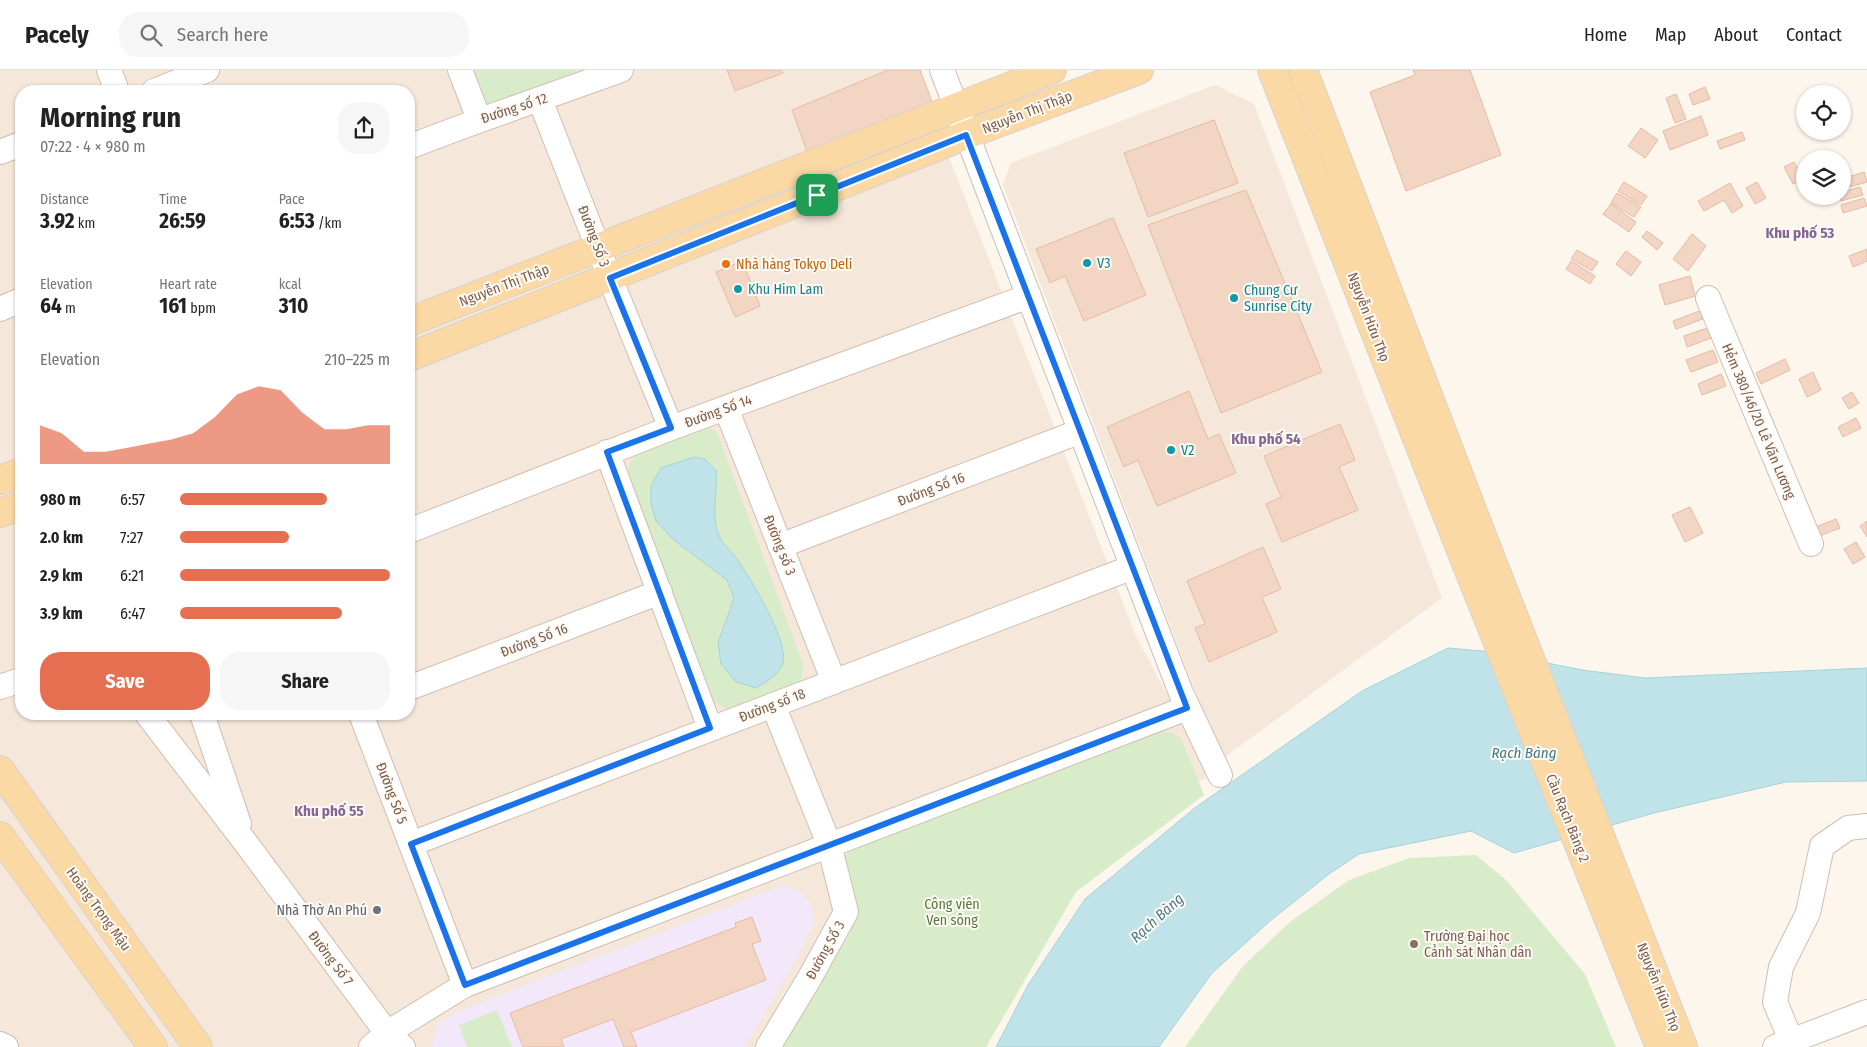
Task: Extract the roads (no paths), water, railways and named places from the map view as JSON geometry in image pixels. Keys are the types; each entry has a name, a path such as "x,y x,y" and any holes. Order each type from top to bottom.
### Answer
{"main road":[{"name":"Nguyễn Thị Thập","path":"415,355 966,135 1139,70"},
{"name":"Nguyễn Hữu Thọ","path":"1272,70 1477,559"},
{"name":"Nguyễn Hữu Thọ","path":"1303,70 1477,559"},
{"path":"956,107 1044,73"},
{"name":"Nguyễn Thị Thập","path":"415,320 956,107"},
{"path":"0,480 15,474"},
{"path":"0,513 15,507"},
{"name":"Cầu Rạch Bàng 2","path":"1477,559 1625,930"},
{"name":"Hoàng Trọng Mậu","path":"0,770 198,1047"},
{"path":"0,836 153,1047"},
{"path":"29,876 62,858"},
{"name":"Nguyễn Hữu Thọ","path":"1625,930 1660,1047"},
{"name":"Nguyễn Hữu Thọ","path":"1625,930 1683,1047"}],"street":[{"path":"109,70 115,85"},
{"path":"169,85 207,70"},
{"path":"460,70 479,119"},
{"name":"Đường số 12","path":"415,145 479,119 540,100 594,75 621,70"},
{"path":"942,70 1187,708 1220,775"},
{"name":"Đường Số 3","path":"540,100 671,428"},
{"path":"0,152 15,146"},
{"name":"Đường Số 14","path":"415,529 607,452 1029,296"},
{"name":"Hẻm 380/46/20 Lê Văn Lương","path":"1708,298 1811,544"},
{"path":"0,309 15,303"},
{"name":"Đường số 3","path":"726,408 834,682"},
{"name":"Đường Số 16","path":"780,546 1081,431"},
{"path":"607,452 710,728"},
{"name":"Đường số 18","path":"411,844 1133,567"},
{"name":"Đường Số 16","path":"415,686 660,592"},
{"path":"0,687 15,682"},
{"name":"Đường Số 3","path":"768,1047 846,912 829,844 773,705"},
{"path":"387,1042 465,985 1187,708"},
{"name":"Đường Số 7","path":"152,720 245,842 387,1042"},
{"name":"Đường Số 7","path":"204,720 245,842"},
{"name":"Đường Số 5","path":"363,720 465,985"},
{"path":"1865,830 1848,828 1822,846 1808,913 1781,967 1775,1002 1787,1045 1867,1012"},
{"path":"0,1044 6,1047"}],"water":[{"path":"694,457 705,459 716,470 715,521 720,538 737,559 760,596 776,628 781,643 783,656 780,670 756,688 736,682 721,664 718,643 734,598 727,580 675,541 656,521 651,504 651,486 661,468"},
{"name":"Rạch Bàng","path":"1448,648 1493,652 1582,670 1645,678 1867,668 1867,781 1786,782 1654,813 1514,853 1471,831 1359,854 1329,874 1270,921 1212,973 1159,1047 996,1047 1028,985 1085,899 1196,807 1362,691"}],"place":[{"name":"V3","path":"1087,263"},
{"name":"Nhà hàng Tokyo Deli","path":"726,264"},
{"name":"Khu Him Lam","path":"738,289"},
{"name":"Chung Cư Sunrise City","path":"1234,298"},
{"name":"V2","path":"1171,450"},
{"name":"Nhà Thờ An Phú","path":"377,910"},
{"name":"Trường Đại học Cảnh sát Nhân dân","path":"1414,944"}],"district":[{"name":"Khu phố 53","path":"1800,233"},
{"name":"Khu phố 54","path":"1266,439"},
{"name":"Khu phố 55","path":"329,811"}],"park label":[{"name":"Công viên Ven sông","path":"952,912"}]}
